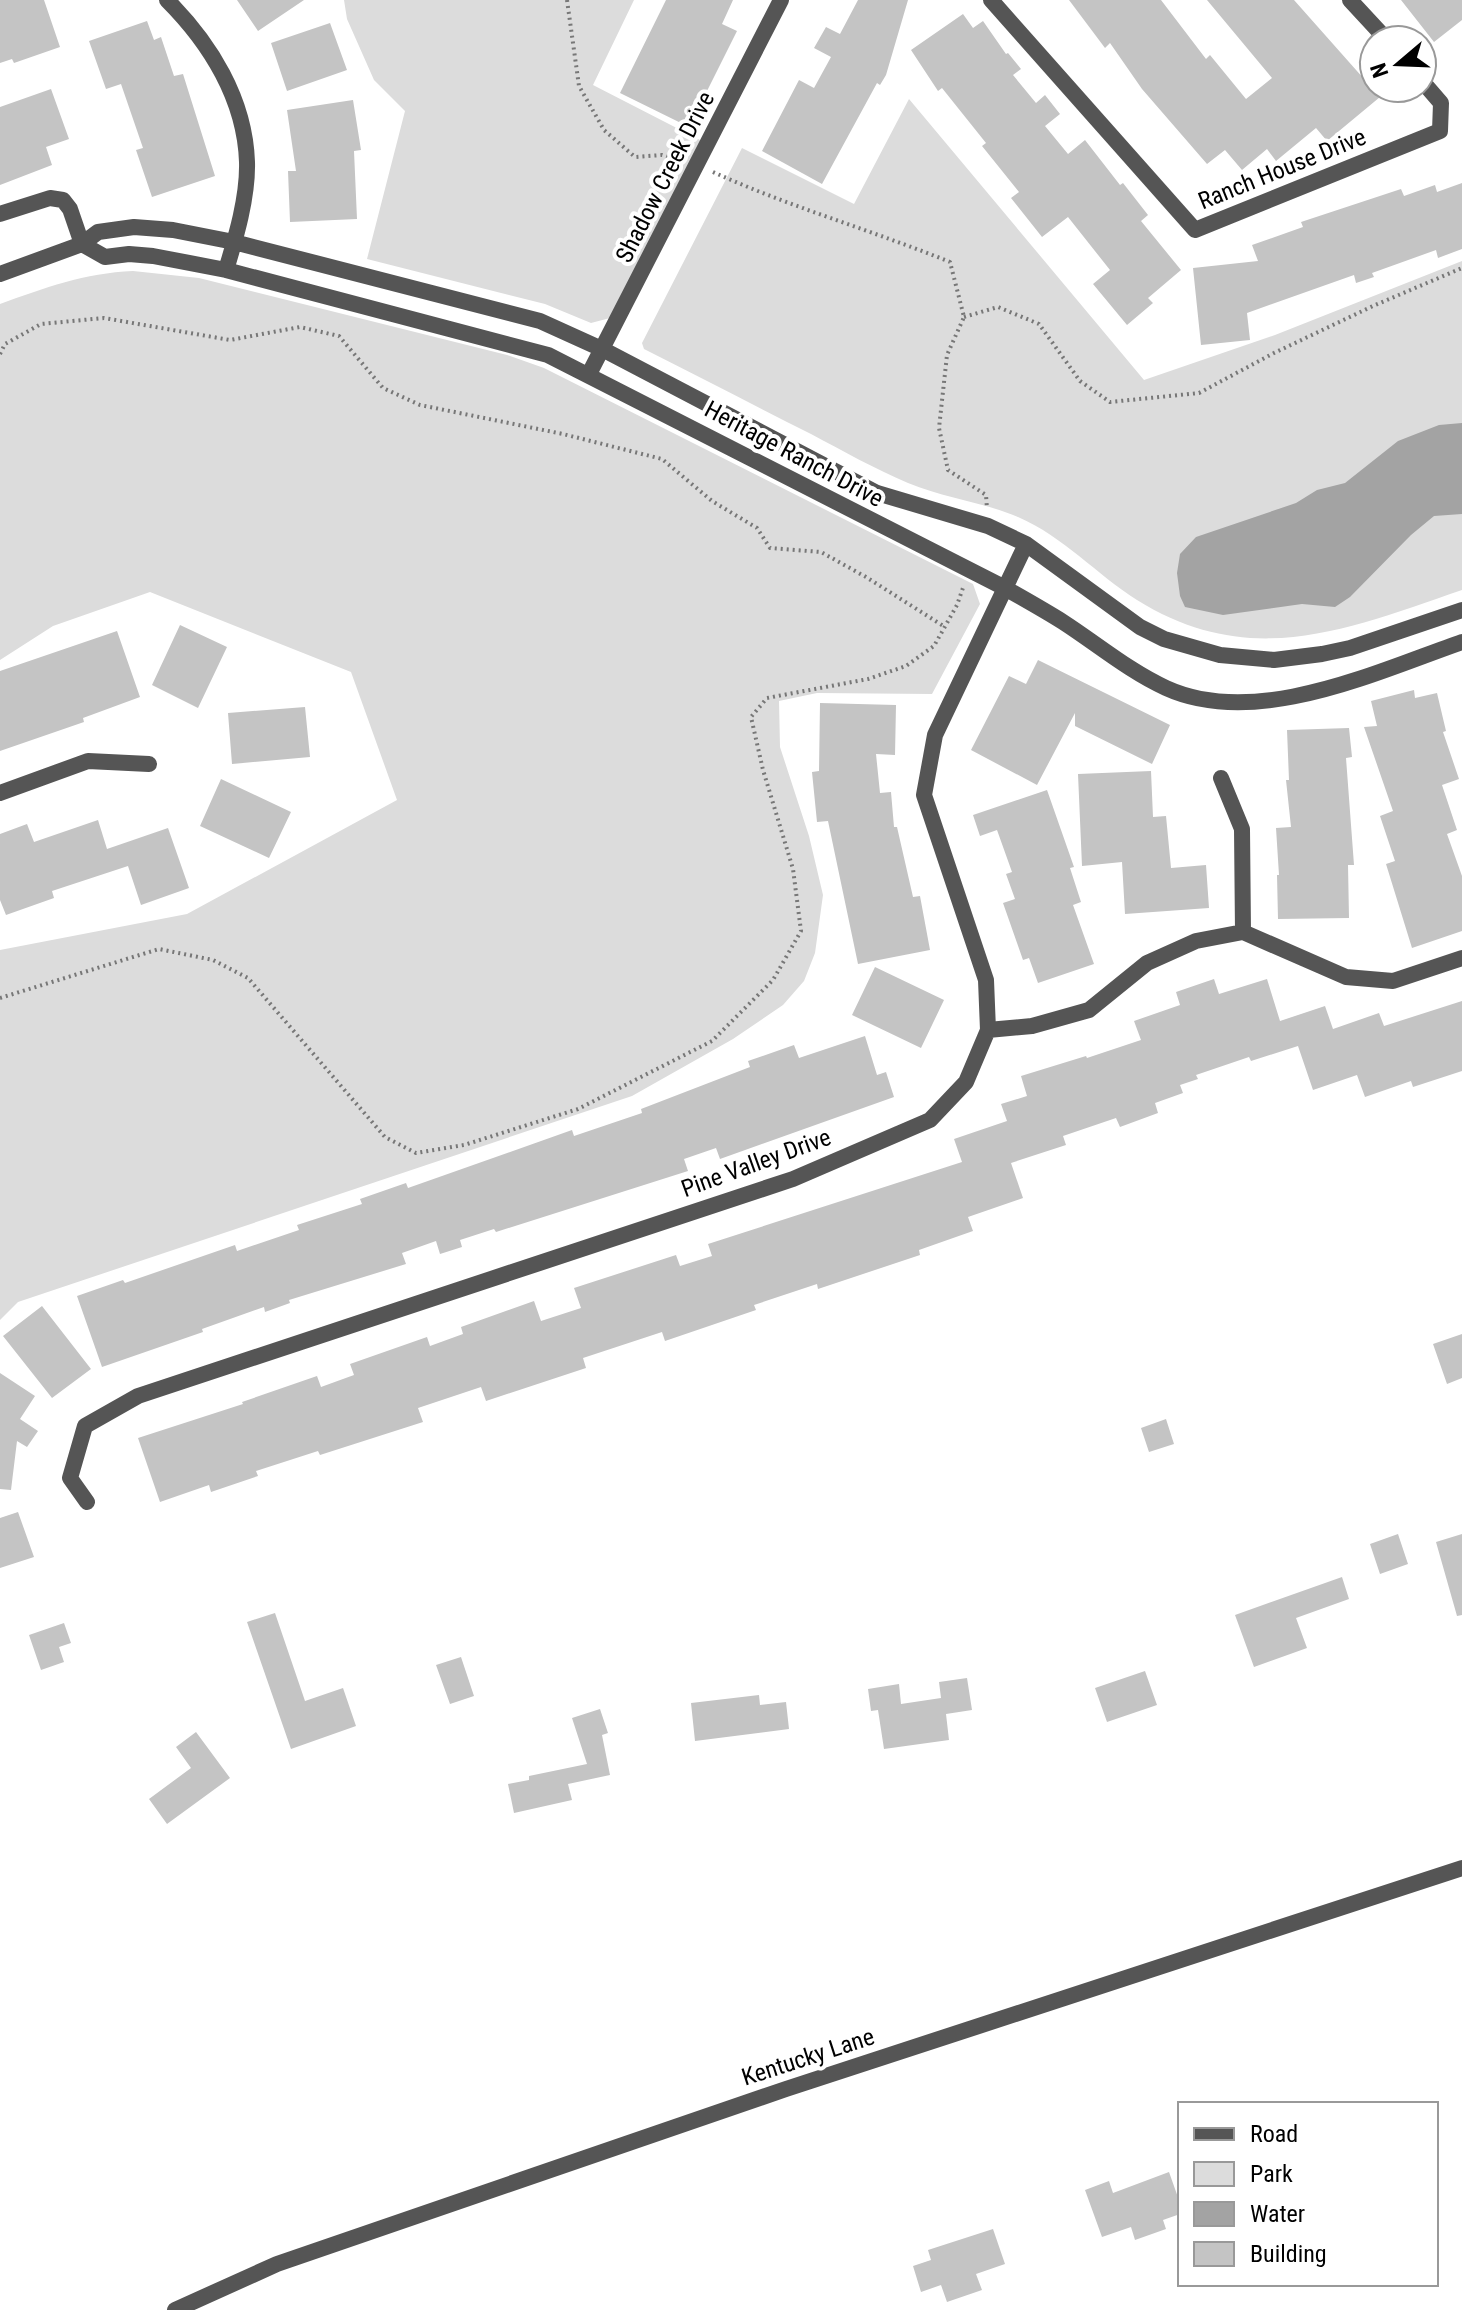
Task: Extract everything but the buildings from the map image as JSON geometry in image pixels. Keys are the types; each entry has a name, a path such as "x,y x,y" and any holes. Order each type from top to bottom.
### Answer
{"street":[{"path":"167,0 194,27 215,56 242,126 247,162 234,242 226,270"},
{"name":"Shadow Creek Drive","path":"589,374 781,0"},
{"name":"Ranch House Drive","path":"991,0 1195,230 1440,131 1441,103 1438,100"},
{"path":"1350,0 1372,24"},
{"path":"0,214 50,198 63,200 70,209 82,244"},
{"name":"Heritage Ranch Drive","path":"0,274 82,244 98,232 134,227 173,230 234,242 540,321 604,350 877,493 988,526 1026,544 1140,627 1164,639 1220,655 1274,660 1322,654 1350,648 1462,610"},
{"name":"Heritage Ranch Drive","path":"82,244 105,257 129,254 153,256 226,270 548,355 968,572 1005,588 1153,681 1186,696 1210,701 1252,703 1292,697 1462,642"},
{"name":"Pine Valley Drive","path":"87,1502 70,1478 85,1426 138,1396 793,1179 930,1120 966,1082 988,1030 986,980 924,795 935,735 1026,544"},
{"path":"0,793 88,761 149,764"},
{"path":"1221,778 1242,829 1243,932"},
{"path":"988,1030 1032,1026 1089,1010 1147,963 1196,941 1243,932 1346,977 1393,981 1462,958"},
{"name":"Kentucky Lane","path":"175,2310 277,2264 733,2107 1462,1868"}],"path":[{"path":"567,0 579,86 604,130 635,157 662,155 696,166 760,194 893,239 950,262 964,317 947,355 939,428 948,470 986,495 988,526"},
{"path":"964,317 998,307 1039,324 1080,381 1110,402 1199,393 1274,353 1462,268"},
{"path":"0,354 5,344 41,324 104,318 230,340 300,327 339,336 383,388 420,405 563,434 662,459 712,501 757,528 770,548 821,552 945,627"},
{"path":"0,998 159,949 213,960 248,978 385,1137 416,1153 464,1145 578,1109 712,1041 773,980 801,931 793,869 763,770 751,717 767,698 868,679 906,666 934,646 957,605 968,572"}],"green space":[{"path":"344,0 634,0 593,85 702,141 610,318 591,323 545,304 367,259 405,111 374,80 347,19"},
{"path":"909,99 1144,380 1275,335 1462,261 1462,590 1379,618 1300,636 1260,638 1220,634 1179,622 1122,590 1035,525 991,507 896,478 644,349 642,343 742,148 854,204"},
{"path":"133,271 199,278 507,355 544,368 973,584 980,604 932,694 817,693 779,701 780,747 809,836 823,895 815,953 804,981 783,1005 733,1039 632,1096 18,1302 0,1320 0,950 187,914 397,800 351,672 150,592 53,626 0,660 0,304 81,278"}],"water":[{"path":"1462,423 1462,514 1434,516 1350,597 1335,607 1302,604 1223,615 1185,607 1177,573 1180,554 1196,537 1296,503 1317,490 1345,483 1398,441 1439,425"}]}
